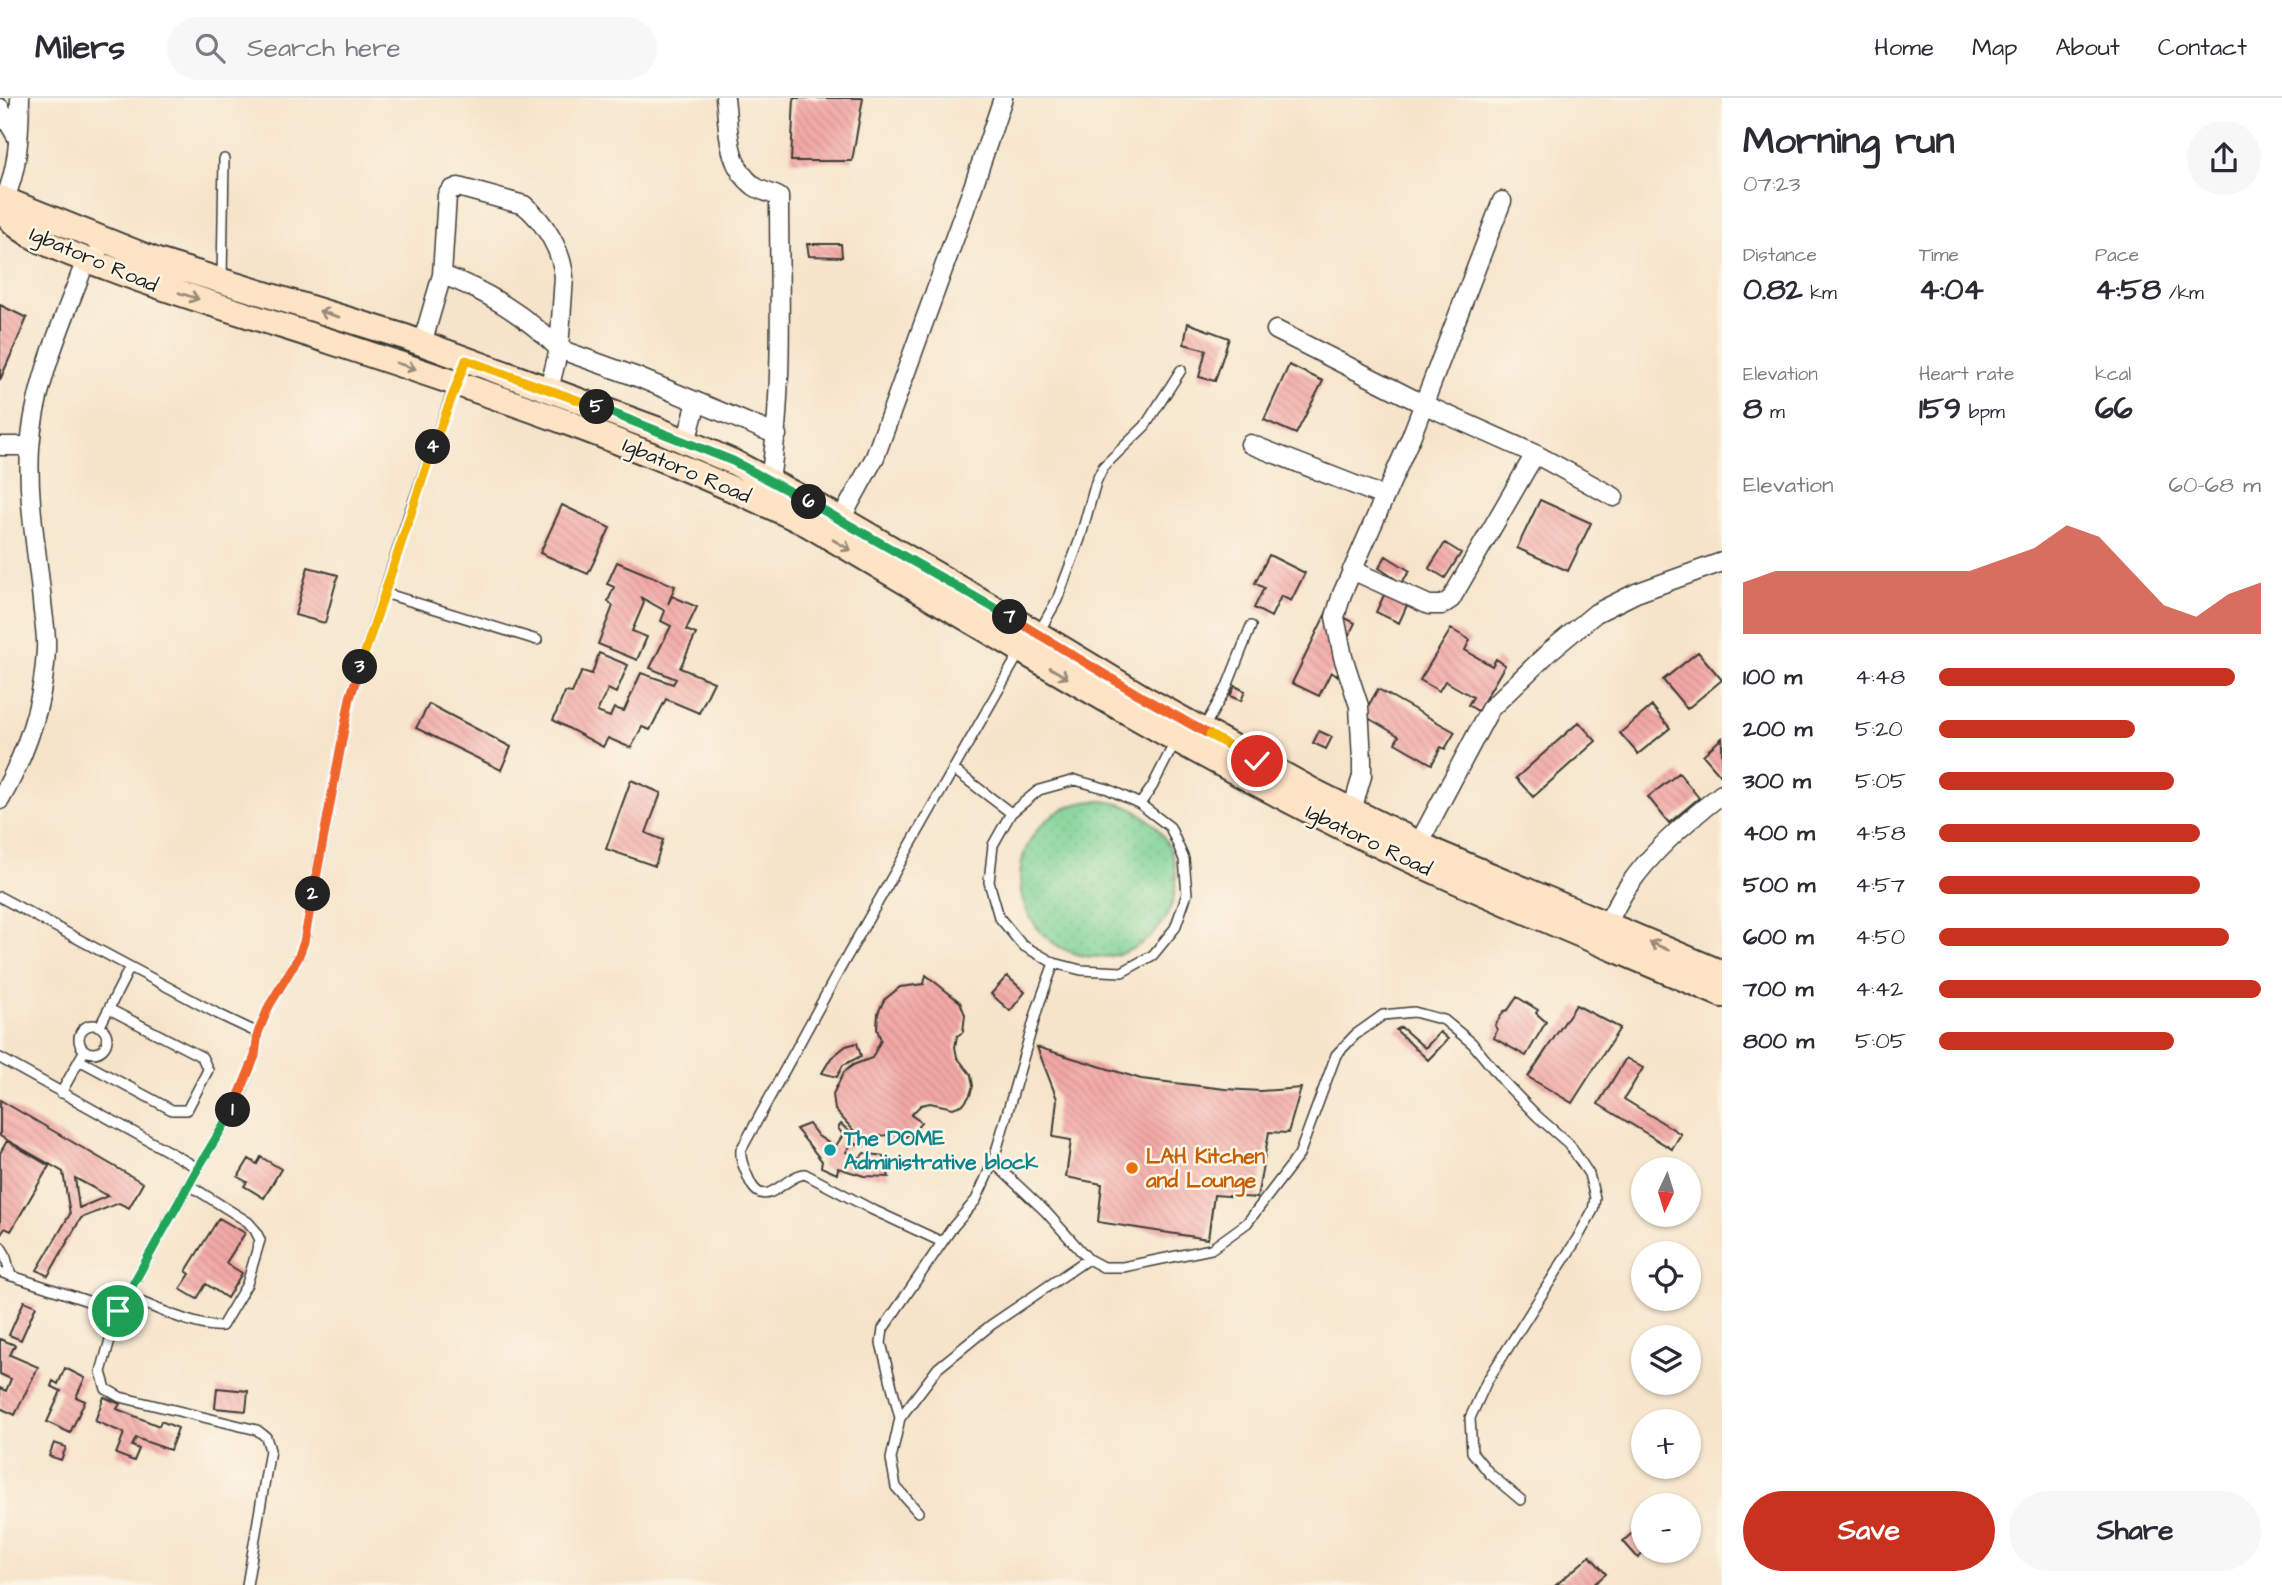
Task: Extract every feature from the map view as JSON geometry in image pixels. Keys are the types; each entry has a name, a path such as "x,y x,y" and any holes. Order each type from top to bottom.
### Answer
{"street":[{"path":"2,200 12,184 19,142 20,98"},
{"path":"725,98 735,164 754,186 779,197 780,393 770,480"},
{"path":"841,519 884,435 1003,98"},
{"path":"0,108 19,142"},
{"path":"422,344 442,275 447,195 458,187 524,205 556,247 563,266 559,349 549,389"},
{"name":"Igbatoro Road","path":"2,200 135,253 422,344 549,389 733,461 841,519 1176,741 1308,800 1352,810 1601,932 1722,995"},
{"name":"Igbatoro Road","path":"2,200 10,218 24,229 86,260 148,284 456,383 604,435 687,468 807,524 1030,642 1144,698 1202,730 1395,853 1601,932 1722,973"},
{"path":"1352,810 1362,776 1359,706 1343,657 1335,617 1383,496 1411,437 1502,201"},
{"path":"0,800 16,773 39,707 46,648 30,493 30,446 47,362 86,260 114,251 135,253"},
{"path":"442,275 456,279 513,311 542,332 559,349 637,377 777,435"},
{"path":"1276,330 1423,404 1535,454 1614,497"},
{"path":"686,442 697,402"},
{"path":"1250,444 1383,496"},
{"path":"0,446 30,446"},
{"path":"1352,570 1429,605 1442,605 1451,599 1535,454"},
{"path":"1419,843 1490,709 1550,651 1596,613 1636,593 1722,562"},
{"path":"1601,932 1643,867 1722,794"}],"lane":[{"path":"222,281 224,159"},
{"path":"247,1585 270,1450 266,1437 257,1430 120,1397 106,1389 101,1372 118,1311 236,1105 255,1056 258,1033 269,1006 298,958 304,942 350,698 466,360"},
{"path":"942,1242 805,1174 797,1175 769,1194 759,1192 752,1187 740,1159 741,1150 953,769 1056,600 1080,538 1102,467 1145,426 1181,370"},
{"path":"384,593 537,640"},
{"path":"1202,730 1226,688 1251,626"},
{"path":"1140,804 1176,741"},
{"path":"953,769 1010,813"},
{"path":"1075,780 1108,789 1140,804 1170,827 1184,859 1186,894 1175,928 1153,955 1122,972 1080,970 1054,963 1022,945 999,917 989,882 993,845 1010,813 1039,790 1075,780"},
{"path":"0,897 258,1033"},
{"path":"900,1418 881,1343 884,1329 942,1242 976,1200 993,1162 1038,1007 1054,963"},
{"path":"100,1027 130,967"},
{"path":"79,1060 172,1110 187,1110 208,1070 202,1056 109,1009"},
{"path":"993,1162 1046,1212 1088,1259 1103,1267 1123,1267 1211,1249 1247,1223 1299,1155 1336,1055 1354,1035 1383,1015 1414,1012 1444,1020 1472,1043 1504,1082 1569,1144 1589,1174 1595,1198 1593,1210 1577,1239 1487,1381 1470,1418 1472,1452 1490,1474 1521,1500"},
{"path":"93,1024 100,1027 106,1033 107,1042 102,1050 93,1053 84,1050 80,1045 81,1031 93,1024"},
{"path":"61,1093 84,1050"},
{"path":"0,1059 198,1168"},
{"path":"126,1297 199,1324 215,1327 222,1326 247,1284 260,1240 255,1230 248,1222 189,1185"},
{"path":"0,1246 11,1276"},
{"path":"918,1512 896,1486 891,1459 900,1418 937,1368 991,1325 1088,1259"},
{"path":"0,1272 118,1311"}],"green space":[{"path":"1098,801 1128,807 1153,824 1170,849 1176,879 1170,909 1153,934 1128,951 1098,957 1068,951 1043,934 1026,909 1020,879 1026,849 1043,824 1068,807"}],"building":[{"path":"794,98 863,98 852,161 791,161"},
{"path":"807,244 841,244 842,257 809,256"},
{"path":"0,305 27,318 0,380"},
{"path":"1188,323 1229,338 1215,381 1199,377 1206,350 1184,344"},
{"path":"1289,365 1323,381 1296,434 1264,420"},
{"path":"1540,500 1591,523 1568,571 1517,548"},
{"path":"562,505 610,528 588,574 540,553"},
{"path":"1445,543 1461,553 1445,578 1429,568"},
{"path":"1269,555 1305,573 1291,601 1281,596 1271,617 1254,608 1264,588 1255,583"},
{"path":"1386,556 1410,571 1401,583 1379,568"},
{"path":"617,562 675,586 668,604 672,596 697,607 686,630 696,634 680,668 714,682 699,713 666,699 650,730 642,727 631,748 608,738 603,747 553,720 565,692 572,693 582,671 592,674 599,653 628,665 616,693 608,689 597,712 610,717 614,708 624,711 641,673 673,684 676,679 650,668 671,626 661,621 665,611 642,598 644,603 632,631 647,637 637,660 598,644 613,606 608,601 614,587 607,584"},
{"path":"308,567 338,575 325,623 295,615"},
{"path":"1385,593 1408,603 1399,623 1376,612"},
{"path":"1328,609 1355,623 1340,653 1347,656 1337,676 1331,672 1319,696 1292,683"},
{"path":"1451,629 1470,640 1465,650 1492,666 1496,659 1505,665 1478,711 1468,705 1473,697 1445,681 1439,691 1420,680"},
{"path":"1698,652 1722,680 1687,709 1663,680"},
{"path":"1235,686 1245,691 1241,701 1230,696"},
{"path":"1378,689 1455,732 1445,749 1441,747 1432,764 1395,743 1399,736 1363,715"},
{"path":"429,704 511,747 501,770 416,728"},
{"path":"1652,706 1670,728 1638,754 1620,733"},
{"path":"1579,722 1596,741 1533,797 1516,778"},
{"path":"1319,731 1332,737 1326,749 1313,743"},
{"path":"1722,738 1722,777 1703,755"},
{"path":"1679,773 1699,798 1669,823 1648,797"},
{"path":"631,780 661,793 646,833 663,840 655,866 606,849"},
{"path":"926,975 960,1002 965,1015 963,1032 957,1036 955,1047 957,1057 971,1075 973,1086 964,1104 953,1108 930,1103 921,1105 911,1115 921,1122 915,1130 900,1141 890,1144 887,1135 871,1137 855,1132 835,1110 833,1094 844,1072 853,1065 872,1058 881,1040 877,1029 878,1013 884,1000 900,987 924,984"},
{"path":"1007,976 1025,992 1010,1011 991,994"},
{"path":"1517,997 1538,1010 1536,1013 1546,1022 1526,1056 1494,1038 1497,1030 1495,1025"},
{"path":"1576,1005 1620,1028 1572,1103 1528,1077"},
{"path":"1401,1027 1425,1048 1440,1032 1448,1039 1428,1060 1396,1030"},
{"path":"857,1043 861,1056 843,1065 837,1077 822,1073 831,1058 846,1046"},
{"path":"1037,1047 1141,1079 1225,1089 1261,1091 1301,1088 1288,1133 1269,1132 1257,1198 1214,1195 1208,1239 1098,1222 1102,1184 1066,1177 1071,1140 1053,1137 1057,1099"},
{"path":"1626,1058 1643,1068 1624,1099 1681,1134 1672,1149 1598,1104"},
{"path":"0,1100 143,1183 129,1208 119,1203 81,1218 48,1276 37,1270 70,1214 63,1172 0,1136","holes":["75,1178 108,1196 79,1208"]},
{"name":"The DOME Administrative block","path":"809,1124 818,1136 835,1147 843,1135 838,1128 841,1124 852,1134 865,1137 864,1146 852,1143 846,1152 860,1158 864,1153 883,1156 889,1177 864,1176 838,1168 837,1174 821,1167 822,1161 796,1129"},
{"path":"7,1141 49,1166 11,1231 5,1228 0,1236 0,1153"},
{"path":"261,1157 281,1169 264,1198 244,1186 247,1182 238,1177 249,1159 257,1164"},
{"path":"219,1218 245,1233 226,1263 242,1273 227,1298 206,1284 197,1299 180,1289 190,1274 186,1271"},
{"path":"24,1301 36,1306 21,1340 9,1335"},
{"path":"0,1339 15,1345 10,1355 38,1367 15,1415 0,1408 0,1388 6,1391 11,1379 0,1374"},
{"path":"65,1368 85,1378 76,1397 85,1401 70,1433 47,1422 61,1391 51,1386 53,1381 58,1384"},
{"path":"217,1388 248,1391 246,1411 215,1408"},
{"path":"104,1397 120,1404 117,1409 159,1426 161,1421 178,1428 170,1450 136,1438 132,1446 139,1449 134,1461 116,1454 124,1433 95,1421"},
{"path":"54,1443 66,1447 61,1460 49,1456"},
{"path":"1631,1534 1631,1550 1623,1541"},
{"path":"1590,1556 1606,1574 1593,1585 1556,1585"}],"place":[{"name":"The DOME Administrative block","path":"830,1150"},
{"name":"LAH Kitchen and Lounge","path":"1132,1168"}],"route":[{"path":"118,1311 236,1105 255,1056 258,1033 269,1006 298,958 304,942 350,698 410,511 466,360 659,430 733,461 841,519 1144,698 1257,761"}]}
